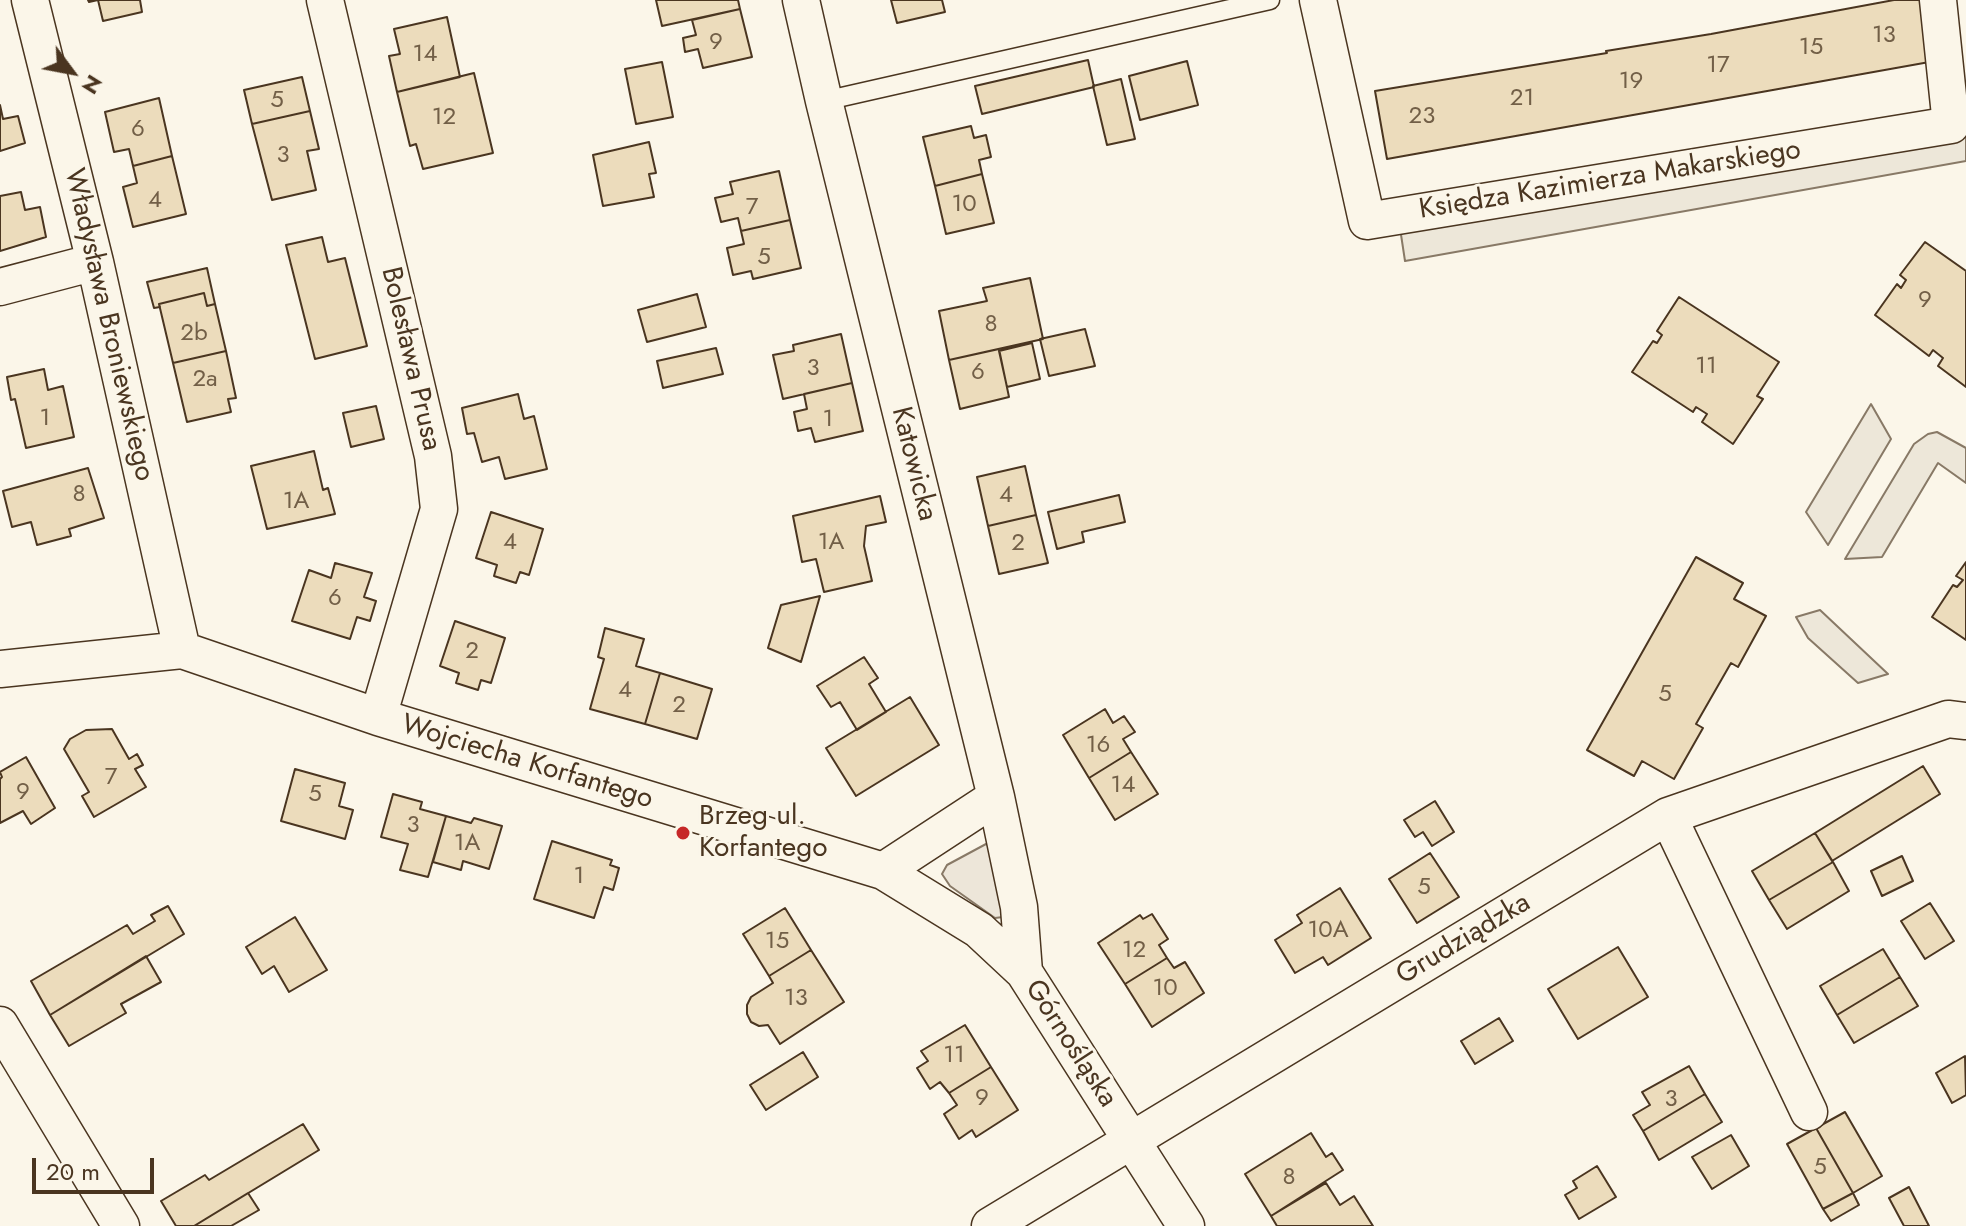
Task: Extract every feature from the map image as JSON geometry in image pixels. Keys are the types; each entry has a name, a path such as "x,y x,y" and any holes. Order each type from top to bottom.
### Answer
{"street":[{"name":"Władysława Broniewskiego","path":"30,0 95,262 182,650"},
{"name":"Bolesława Prusa","path":"325,0 433,456 439,509 378,717"},
{"name":"Katowicka","path":"801,0 996,797"},
{"name":"Księdza Kazimierza Makarskiego","path":"1318,0 1367,221 1951,125 1938,0"},
{"path":"0,287 95,262"},
{"name":"Wojciecha Korfantego","path":"0,669 182,650 378,717 883,871 979,930 1024,972"},
{"name":"Grudziądzka","path":"990,1226 1668,816 1948,719 1966,721"},
{"path":"883,871 996,797"},
{"name":"Górnośląska","path":"996,797 1019,907 1024,972 1186,1226"},
{"path":"1668,816 1809,1112"},
{"path":"0,1025 121,1226"}],"lane":[{"path":"824,101 1270,0"}],"shaded area":[{"path":"1966,127 1966,161 1405,261 1400,228"},
{"path":"1871,404 1891,439 1828,545 1806,512"},
{"path":"1937,432 1966,448 1966,483 1938,463 1882,557 1845,559 1914,444"},
{"path":"1820,610 1888,674 1858,683 1808,638 1796,617"},
{"path":"986,844 992,845 1003,917 995,918 950,886 942,874 947,865"}],"building":[{"path":"98,0 140,0 142,12 103,21"},
{"path":"656,0 738,0 740,9 662,26"},
{"path":"891,0 942,0 945,12 897,23"},
{"path":"1894,0 1925,0 1935,61 1387,159 1375,91 1607,53"},
{"path":"740,9 752,57 703,68 698,49 685,52 683,38 696,35 692,20"},
{"path":"447,17 460,77 397,92 389,56 400,54 394,29"},
{"path":"1088,60 1094,87 982,114 975,86"},
{"path":"1187,61 1198,105 1140,120 1129,76"},
{"path":"662,62 673,117 636,124 625,69"},
{"path":"474,73 493,153 423,169 416,144 410,146 397,92"},
{"path":"302,77 310,111 252,124 244,90"},
{"path":"1121,79 1135,139 1107,145 1093,86"},
{"path":"159,98 172,156 133,166 129,149 114,152 105,112"},
{"path":"0,105 3,119 18,116 25,143 0,151"},
{"path":"310,111 319,149 307,151 316,190 272,200 252,124"},
{"path":"971,126 974,138 986,135 991,157 979,160 982,174 935,186 923,137"},
{"path":"649,142 656,173 649,174 654,197 603,206 593,155"},
{"path":"172,156 186,214 133,227 123,187 137,183 133,166"},
{"path":"779,171 790,220 741,231 738,218 721,222 715,198 733,194 730,182"},
{"path":"982,174 994,223 946,234 935,186"},
{"path":"21,192 25,210 40,207 46,237 0,251 0,196"},
{"path":"790,220 801,268 753,279 751,271 733,275 727,248 744,244 741,231"},
{"path":"322,237 328,262 345,258 367,346 315,359 286,245"},
{"path":"1925,242 1966,271 1966,387 1938,366 1943,358 1933,350 1929,356 1875,315 1897,284 1901,288 1906,280 1900,275"},
{"path":"207,268 215,304 207,306 204,293 154,308 147,282"},
{"path":"1030,278 1043,339 949,360 939,311 987,301 983,288"},
{"path":"204,293 207,306 215,304 226,351 173,363 159,304"},
{"path":"697,294 706,327 647,342 638,310"},
{"path":"1679,297 1779,362 1757,396 1763,399 1733,444 1702,422 1707,414 1696,407 1693,412 1632,372 1653,341 1657,343 1662,335 1657,331"},
{"path":"1085,329 1095,366 1049,376 1040,339"},
{"path":"841,334 852,383 783,399 773,355 794,351 793,345"},
{"path":"1032,343 1040,379 1007,387 999,351"},
{"path":"716,348 723,374 663,388 657,361"},
{"path":"999,349 1009,397 960,409 949,360"},
{"path":"226,351 236,398 228,399 231,412 187,422 173,363"},
{"path":"44,369 48,390 63,386 74,437 26,448 7,377"},
{"path":"852,383 863,431 815,442 811,428 798,431 794,412 807,409 804,394"},
{"path":"518,394 524,419 534,416 547,469 505,479 499,457 482,462 474,433 467,434 462,408"},
{"path":"376,406 384,439 351,447 343,413"},
{"path":"314,451 323,490 328,488 335,514 267,529 251,466"},
{"path":"1025,466 1036,515 988,526 977,477"},
{"path":"88,468 104,518 69,529 71,536 37,545 31,522 12,527 3,491"},
{"path":"1119,495 1125,522 1082,532 1084,542 1057,549 1048,512"},
{"path":"880,496 886,522 866,526 864,546 872,581 824,592 816,559 802,562 793,516"},
{"path":"491,512 543,529 529,575 520,572 516,583 494,576 497,565 476,558"},
{"path":"1036,515 1048,563 999,574 988,526"},
{"path":"1696,557 1743,583 1734,599 1766,616 1738,667 1731,663 1696,724 1703,728 1674,779 1642,761 1634,776 1587,750"},
{"path":"1966,562 1966,640 1932,617 1953,585 1957,587 1963,580 1956,576"},
{"path":"335,563 372,573 364,597 376,601 370,621 357,617 350,639 292,621 309,570 331,578"},
{"path":"820,596 801,662 768,648 781,605"},
{"path":"455,621 505,638 491,683 481,680 478,690 456,683 459,673 440,666"},
{"path":"605,628 644,639 636,666 660,673 645,724 590,709 604,659 598,657"},
{"path":"864,657 878,678 869,684 886,712 857,730 840,702 831,707 817,686"},
{"path":"660,673 712,689 697,739 645,724"},
{"path":"910,697 939,745 856,796 826,748"},
{"path":"1105,709 1113,723 1124,716 1135,732 1123,739 1131,752 1089,778 1063,735"},
{"path":"112,729 129,759 137,754 143,765 135,769 146,787 94,817 82,796 89,792 64,749 70,739 86,730"},
{"path":"1131,752 1158,794 1115,820 1089,778"},
{"path":"26,757 55,808 31,824 23,811 0,823 0,772"},
{"path":"1923,766 1940,794 1832,861 1815,833"},
{"path":"295,769 345,783 339,806 353,810 345,839 281,821"},
{"path":"393,794 422,802 420,809 446,816 428,877 400,870 408,844 381,837"},
{"path":"1435,801 1454,832 1432,846 1423,832 1415,837 1404,820"},
{"path":"446,816 471,823 474,818 502,826 489,869 463,861 461,870 433,862"},
{"path":"1815,833 1833,862 1769,900 1752,871"},
{"path":"552,841 612,860 610,865 619,868 613,890 604,887 594,918 534,899"},
{"path":"1430,853 1459,897 1417,923 1389,879"},
{"path":"1902,856 1913,881 1882,896 1871,871"},
{"path":"1833,862 1849,891 1787,929 1769,900"},
{"path":"1340,888 1371,938 1328,965 1323,957 1295,973 1275,940 1302,923 1297,915"},
{"path":"1930,903 1954,941 1925,959 1901,921"},
{"path":"168,906 184,934 50,1015 31,981 127,925 133,934 155,921 151,915"},
{"path":"785,908 811,950 769,976 743,934"},
{"path":"1152,914 1168,939 1159,945 1167,958 1125,984 1098,943 1140,915 1143,919"},
{"path":"295,917 327,970 289,992 274,966 262,974 246,947"},
{"path":"1618,947 1648,997 1578,1039 1548,989"},
{"path":"1883,949 1900,977 1837,1015 1820,986"},
{"path":"811,950 844,1002 780,1044 768,1025 759,1026 751,1022 747,1005 751,997 773,983 769,976"},
{"path":"146,956 161,982 121,1004 126,1013 69,1046 50,1015"},
{"path":"1167,958 1174,968 1185,962 1204,993 1152,1027 1125,984"},
{"path":"1900,977 1918,1006 1854,1043 1837,1015"},
{"path":"1499,1018 1513,1041 1475,1064 1461,1041"},
{"path":"965,1025 991,1067 949,1093 940,1082 930,1089 917,1068 928,1061 921,1051"},
{"path":"803,1052 818,1077 766,1110 750,1085"},
{"path":"1965,1056 1966,1095 1952,1103 1936,1073"},
{"path":"1689,1066 1705,1094 1643,1131 1633,1115 1650,1105 1642,1092"},
{"path":"991,1067 1018,1110 976,1137 972,1130 959,1139 944,1114 957,1105 949,1093"},
{"path":"1705,1094 1722,1122 1659,1160 1643,1131"},
{"path":"1845,1112 1882,1176 1853,1193 1816,1128"},
{"path":"303,1124 319,1150 194,1226 176,1226 161,1201 205,1175 209,1180"},
{"path":"1816,1128 1853,1193 1823,1209 1787,1144"},
{"path":"1311,1133 1326,1157 1332,1153 1343,1170 1271,1216 1245,1174"},
{"path":"1731,1135 1749,1166 1712,1189 1692,1157"},
{"path":"1597,1166 1616,1197 1579,1219 1565,1195 1577,1188 1573,1181"},
{"path":"1326,1183 1340,1205 1354,1196 1373,1226 1277,1226 1271,1216"},
{"path":"1909,1187 1929,1226 1904,1226 1889,1198"},
{"path":"248,1193 259,1210 231,1226 194,1226"},
{"path":"1853,1193 1859,1205 1831,1221 1823,1209"}],"place":[{"name":"Brzeg ul. Korfantego","path":"683,833"}]}
